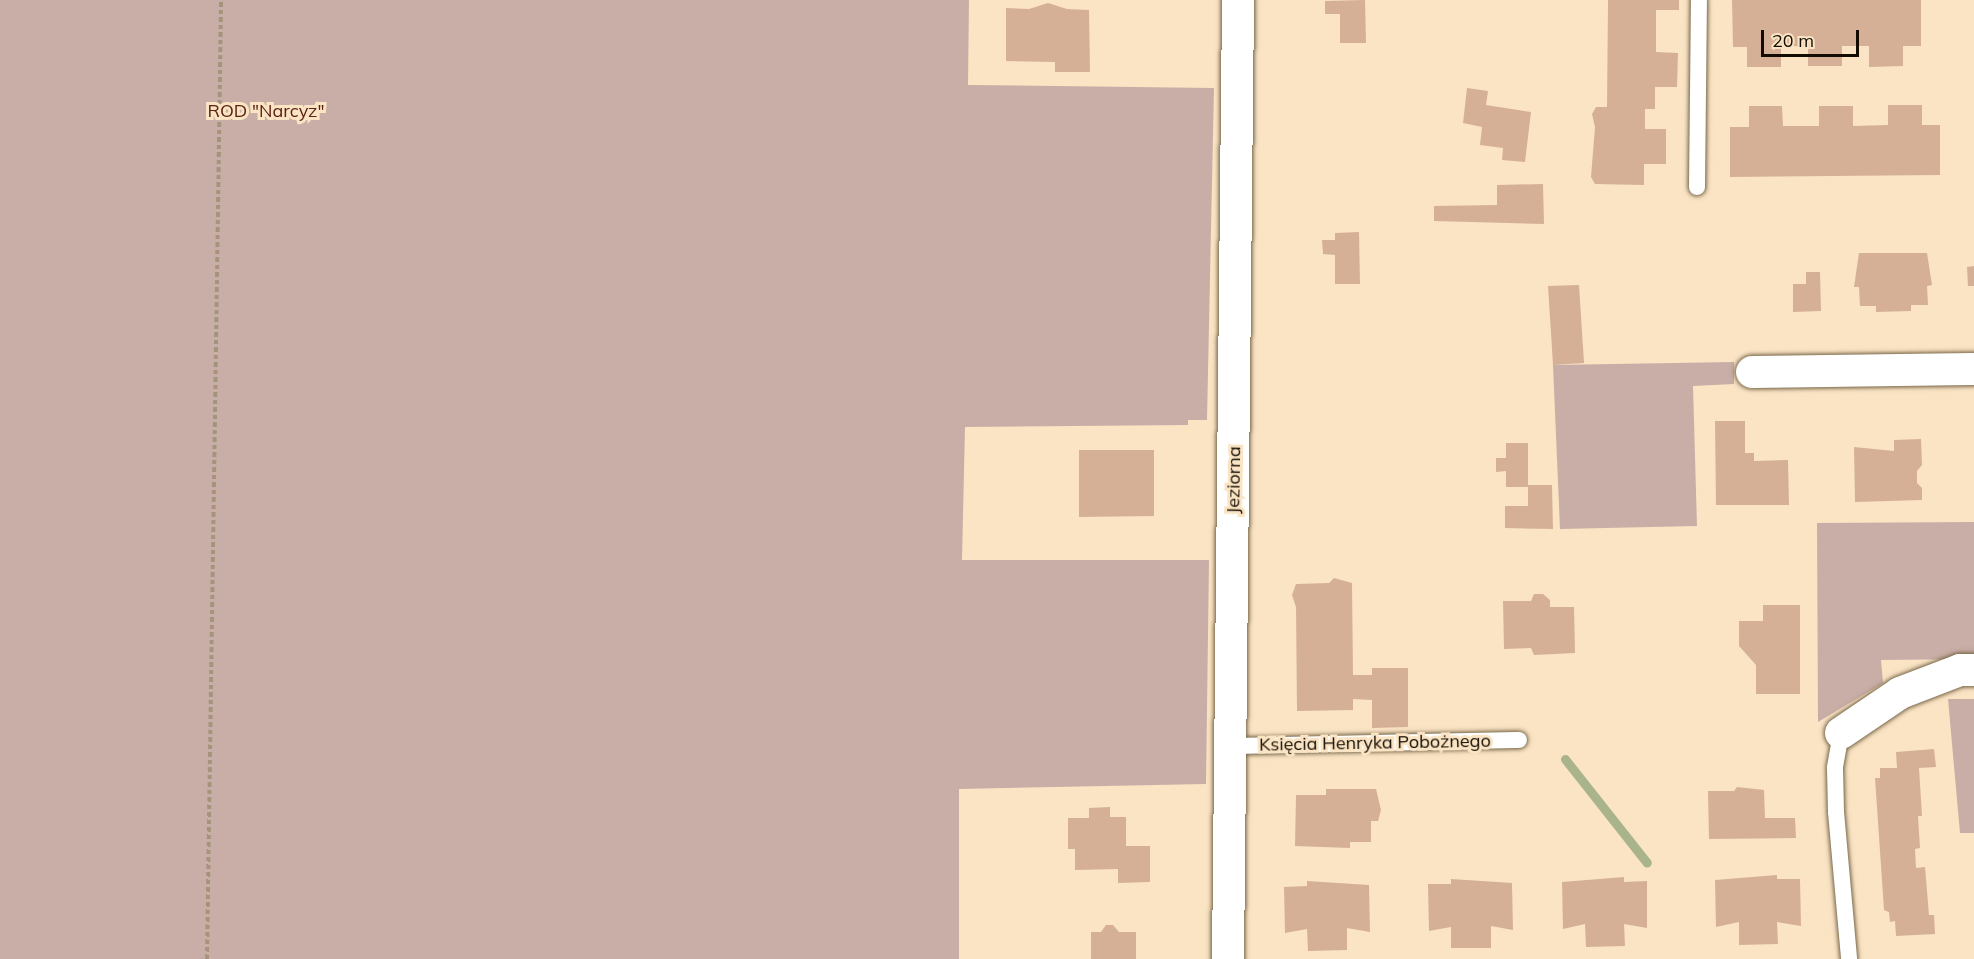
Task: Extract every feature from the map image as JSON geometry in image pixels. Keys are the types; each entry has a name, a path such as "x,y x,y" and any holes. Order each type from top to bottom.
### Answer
{"street":[{"name":"Jeziorna","path":"1228,959 1238,0"},
{"path":"1752,372 1974,369"},
{"path":"1841,733 1900,693 1960,670 1974,670"}],"lane":[{"path":"1697,187 1699,0"},
{"path":"1841,733 1835,768 1836,812 1849,959"},
{"name":"Księcia Henryka Pobożnego","path":"1231,746 1519,740"}],"path":[{"path":"207,959 221,0"}],"green space":[{"name":"ROD \"Narcyz\"","path":"0,0 969,0 968,85 1214,88 1207,420 1188,420 1188,425 965,427 962,560 1209,560 1206,784 959,789 959,959 0,959"},
{"path":"1734,362 1734,384 1693,386 1697,526 1560,529 1553,365"},
{"path":"1974,522 1974,659 1881,660 1883,683 1818,722 1817,523"},
{"path":"1948,699 1974,699 1974,833 1960,833"}],"building":[{"path":"1365,0 1366,43 1340,43 1340,14 1325,14 1325,1"},
{"path":"1608,0 1679,0 1679,10 1656,10 1656,52 1678,53 1677,87 1655,87 1655,109 1645,109 1645,129 1666,129 1666,164 1644,164 1644,185 1595,184 1591,177 1595,127 1592,114 1596,107 1607,107"},
{"path":"1732,0 1921,0 1921,46 1903,46 1903,66 1869,67 1869,46 1842,46 1842,66 1808,66 1808,47 1794,46 1781,47 1781,67 1747,67 1747,47 1733,47"},
{"path":"1048,3 1067,9 1089,10 1090,72 1055,72 1055,62 1006,61 1006,8 1029,9"},
{"path":"1467,88 1488,91 1486,105 1531,112 1525,162 1502,160 1503,148 1480,145 1482,127 1463,123"},
{"path":"1888,105 1922,105 1922,125 1940,125 1940,175 1730,177 1730,127 1749,127 1749,106 1782,106 1783,126 1819,126 1819,106 1853,106 1853,126 1888,125"},
{"path":"1543,184 1544,224 1434,221 1434,206 1497,205 1497,185"},
{"path":"1359,232 1360,284 1335,284 1335,255 1323,254 1322,240 1335,240 1335,233"},
{"path":"1859,253 1927,253 1932,285 1927,286 1928,305 1911,305 1911,311 1876,312 1876,306 1860,306 1859,287 1854,287"},
{"path":"1974,266 1974,286 1968,286 1967,267"},
{"path":"1806,272 1820,272 1821,311 1793,312 1793,284 1806,284"},
{"path":"1579,285 1584,363 1553,365 1548,286"},
{"path":"1715,421 1745,421 1745,453 1754,453 1754,461 1788,460 1789,505 1716,505"},
{"path":"1921,439 1922,465 1917,471 1917,483 1922,488 1922,500 1855,502 1854,447 1894,451 1894,440"},
{"path":"1506,443 1528,443 1528,485 1552,485 1553,529 1505,528 1505,506 1528,506 1528,487 1506,487 1506,471 1496,472 1496,458 1506,458"},
{"path":"1079,450 1154,450 1154,516 1079,517"},
{"path":"1334,578 1352,583 1353,675 1372,675 1372,668 1408,668 1408,727 1372,728 1372,700 1353,699 1353,710 1297,711 1296,607 1292,595 1296,584 1329,583"},
{"path":"1534,594 1543,594 1550,600 1550,607 1574,607 1575,653 1534,655 1531,648 1504,649 1503,601 1531,601"},
{"path":"1763,605 1800,605 1800,694 1756,694 1756,665 1739,646 1739,621 1763,621"},
{"path":"1934,749 1936,767 1919,768 1922,816 1918,816 1920,848 1915,849 1916,868 1925,867 1929,915 1934,915 1935,934 1896,936 1895,921 1890,922 1889,912 1884,910 1875,778 1880,778 1880,768 1897,768 1896,752"},
{"path":"1737,787 1764,790 1765,818 1795,818 1796,838 1709,839 1708,791 1734,791"},
{"path":"1326,789 1376,789 1381,810 1378,821 1371,821 1371,842 1350,842 1350,848 1295,846 1296,795 1326,795"},
{"path":"1110,807 1110,817 1126,817 1126,846 1150,846 1150,882 1118,883 1118,869 1075,870 1075,849 1068,849 1068,818 1089,818 1089,808"},
{"path":"1777,875 1777,879 1800,879 1801,926 1777,922 1778,944 1739,945 1739,922 1716,927 1715,880"},
{"path":"1624,877 1624,882 1647,881 1647,928 1624,924 1625,946 1586,947 1585,924 1563,929 1562,882"},
{"path":"1451,879 1512,883 1513,930 1491,926 1491,948 1451,948 1451,927 1429,931 1428,884 1451,884"},
{"path":"1307,881 1369,885 1370,932 1347,928 1347,950 1308,951 1307,929 1285,933 1284,887 1307,886"},
{"path":"1106,925 1113,925 1119,932 1136,932 1136,959 1091,959 1091,932 1101,932"}],"waterway":[{"path":"1565,759 1647,863"}]}
